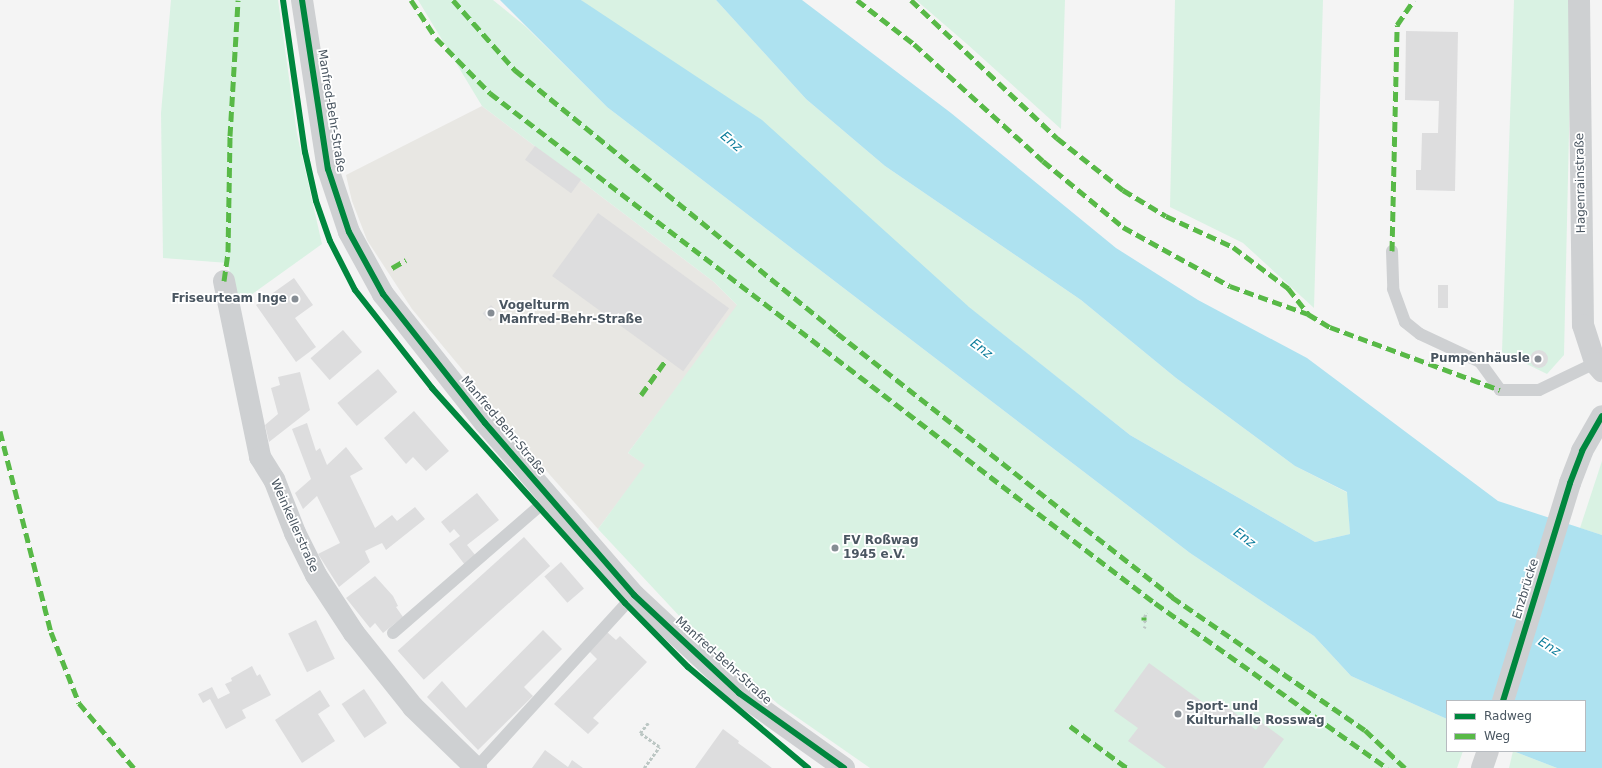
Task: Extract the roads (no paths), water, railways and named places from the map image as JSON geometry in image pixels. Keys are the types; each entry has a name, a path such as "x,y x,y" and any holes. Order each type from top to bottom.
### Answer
{"street":[{"name":"Manfred-Behr-Straße","path":"302,0 328,169 342,215 356,247 373,279 399,316 549,498 634,594 739,693 844,768"},
{"name":"Hagenrainstraße","path":"1579,0 1583,325 1598,367"},
{"name":"Weinkellerstraße","path":"224,281 258,450 274,479 305,555 340,614 368,652 413,707 476,768"},
{"name":"Enzbrücke","path":"1503,700 1570,483 1582,450 1602,416"}],"lane":[{"name":"Hagenrainstraße","path":"1392,251 1393,289 1405,322 1420,334 1480,362 1500,390 1539,390 1598,367"},
{"path":"393,633 549,498"},
{"path":"476,768 634,594"}],"water":[{"name":"Enz","path":"500,0 581,0 762,120 969,307 1130,435 1315,542 1350,534 1347,492 1295,466 1176,378 1081,300 885,166 806,99 716,0 802,0 951,113 1116,248 1198,300 1307,358 1498,501 1602,535 1602,768 1557,768 1516,752 1586,752 1586,700 1446,700 1446,719 1351,676 1314,636 1190,553 607,107"}],"place":[{"name":"Friseurteam Inge","path":"295,299"},
{"name":"Vogelturm Manfred-Behr-Straße","path":"491,313"},
{"name":"Pumpenhäusle","path":"1538,359"},
{"name":"FV Roßwag 1945 e.V.","path":"835,548"},
{"name":"Sport- und Kulturhalle Rosswag","path":"1178,714"}]}
